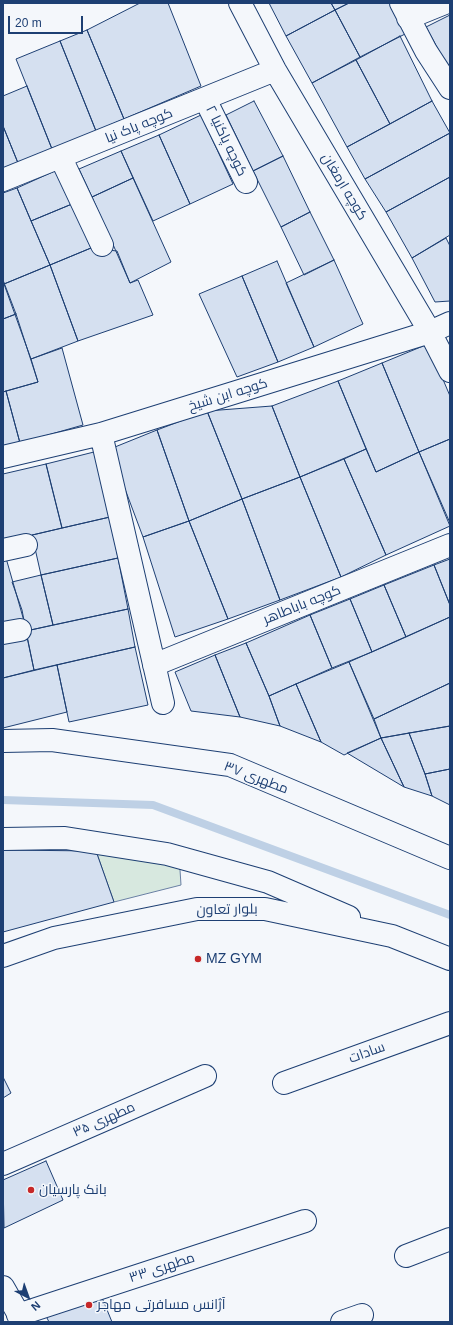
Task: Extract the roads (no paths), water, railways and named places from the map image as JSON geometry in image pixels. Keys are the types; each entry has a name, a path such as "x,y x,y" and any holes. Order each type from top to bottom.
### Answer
{"street":[{"name":"کوچه ارمغان","path":"240,3 275,70 430,332 450,371"},
{"path":"445,3 405,10 450,88"},
{"name":"کوچه پاک نیا","path":"3,180 61,158 275,70"},
{"name":"کوچه پاکنیا ۲","path":"205,99 246,182"},
{"path":"61,158 102,245"},
{"name":"کوچه ابن شیخ","path":"3,458 101,434 430,332 450,323"},
{"path":"101,434 163,703"},
{"path":"3,550 26,544"},
{"name":"کوچه باباطاهر","path":"154,665 450,545"},
{"name":"مطهری ۳۷","path":"3,741 52,740 230,765 450,858"},
{"path":"3,839 65,838 167,854 268,882 392,936"},
{"name":"بلوار تعاون","path":"3,956 54,938 197,909 265,909 392,936 450,959"},
{"name":"سادات","path":"284,1083 450,1023"},
{"name":"مطهری ۳۵","path":"3,1164 205,1076"},
{"name":"مطهری ۳۳","path":"20,1318 305,1221"},
{"path":"406,1256 450,1240"},
{"path":"3,1287 20,1318"}],"waterway":[{"path":"3,800 153,805 450,915"}],"place":[{"name":"MZ GYM","path":"198,959"},
{"name":"بانک پارسیان","path":"31,1190"},
{"name":"آژانس مسافرتی مهاجر","path":"89,1305"}]}
